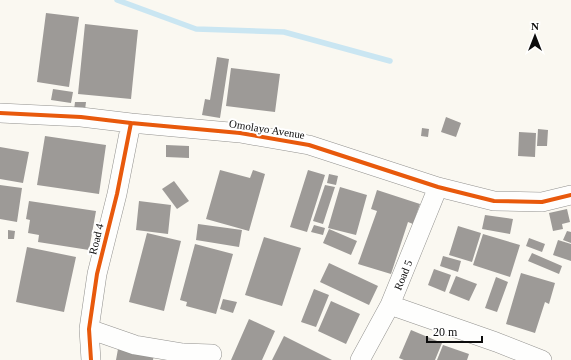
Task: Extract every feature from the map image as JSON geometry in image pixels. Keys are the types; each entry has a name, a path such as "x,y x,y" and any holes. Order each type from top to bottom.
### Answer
{"street":[{"name":"Omolayo Avenue","path":"0,113 82,117 240,133 309,145 438,187 494,201 542,202 571,196"},
{"name":"Road 4","path":"91,360 89,329 97,274 117,194 131,123"},
{"name":"Road 5","path":"360,360 390,305 438,187"},
{"path":"390,305 496,342 542,360"},
{"path":"89,329 136,345 183,353 212,354"}],"building":[{"path":"46,13 79,17 69,87 37,82"},
{"path":"85,24 138,30 131,99 78,94"},
{"path":"217,57 229,59 220,118 202,115 205,99 210,100"},
{"path":"231,68 280,74 275,112 226,106"},
{"path":"53,89 73,92 71,103 51,100"},
{"path":"75,102 86,102 85,110 74,110"},
{"path":"446,117 461,123 456,137 441,132"},
{"path":"422,128 429,129 428,137 421,136"},
{"path":"538,129 548,130 547,146 537,146"},
{"path":"519,132 536,133 535,157 518,156"},
{"path":"45,136 106,145 99,194 37,185"},
{"path":"166,145 189,146 189,158 166,157"},
{"path":"0,147 29,152 23,183 0,179"},
{"path":"220,170 250,178 253,170 265,174 249,231 206,219"},
{"path":"308,170 325,175 307,232 290,227"},
{"path":"329,174 338,176 336,185 327,183"},
{"path":"174,181 189,201 177,209 162,189"},
{"path":"0,185 22,188 17,222 0,219"},
{"path":"325,185 335,187 323,224 313,221"},
{"path":"340,187 367,195 356,235 328,228"},
{"path":"377,190 420,204 413,224 408,222 391,274 358,264 377,211 371,209"},
{"path":"29,201 96,211 89,250 38,242 39,235 28,233 30,220 26,219"},
{"path":"139,201 171,205 168,234 136,230"},
{"path":"567,209 570,222 562,224 563,229 553,231 549,213"},
{"path":"485,215 513,219 510,234 482,229"},
{"path":"198,224 242,230 239,247 196,240"},
{"path":"314,225 325,228 323,235 311,232"},
{"path":"458,226 481,233 472,262 449,255"},
{"path":"329,229 357,241 351,255 323,243"},
{"path":"8,230 15,231 14,239 8,239"},
{"path":"567,231 571,232 571,243 563,240"},
{"path":"147,233 181,241 164,311 129,302"},
{"path":"483,234 520,245 510,277 473,265"},
{"path":"264,237 301,248 282,306 245,295"},
{"path":"529,238 545,244 542,252 526,246"},
{"path":"558,240 571,244 571,261 553,255"},
{"path":"195,244 233,254 216,314 186,306 187,302 180,300"},
{"path":"27,247 76,257 64,312 16,302"},
{"path":"532,253 562,266 559,274 528,261"},
{"path":"443,256 461,261 458,272 440,266"},
{"path":"329,263 378,286 369,305 320,282"},
{"path":"434,269 451,275 445,292 428,285"},
{"path":"521,273 555,283 549,304 545,302 535,333 506,324"},
{"path":"456,276 477,284 469,301 449,293"},
{"path":"496,277 508,282 497,312 485,308"},
{"path":"314,289 329,295 316,327 301,322"},
{"path":"223,299 237,302 233,313 220,309"},
{"path":"331,301 360,314 346,344 318,331"},
{"path":"249,319 275,331 262,360 231,360"},
{"path":"411,330 442,343 435,360 404,360 399,358"},
{"path":"284,336 332,360 272,360"},
{"path":"443,345 469,354 467,360 437,360"},
{"path":"118,349 154,355 153,360 116,360"}],"waterway":[{"path":"117,0 196,29 284,32 390,61"}],"cycle path":[{"path":"0,113 81,117 240,133 309,145 438,187 494,201 542,202 571,195"},
{"path":"91,360 89,329 97,274 117,194 131,123"}]}
